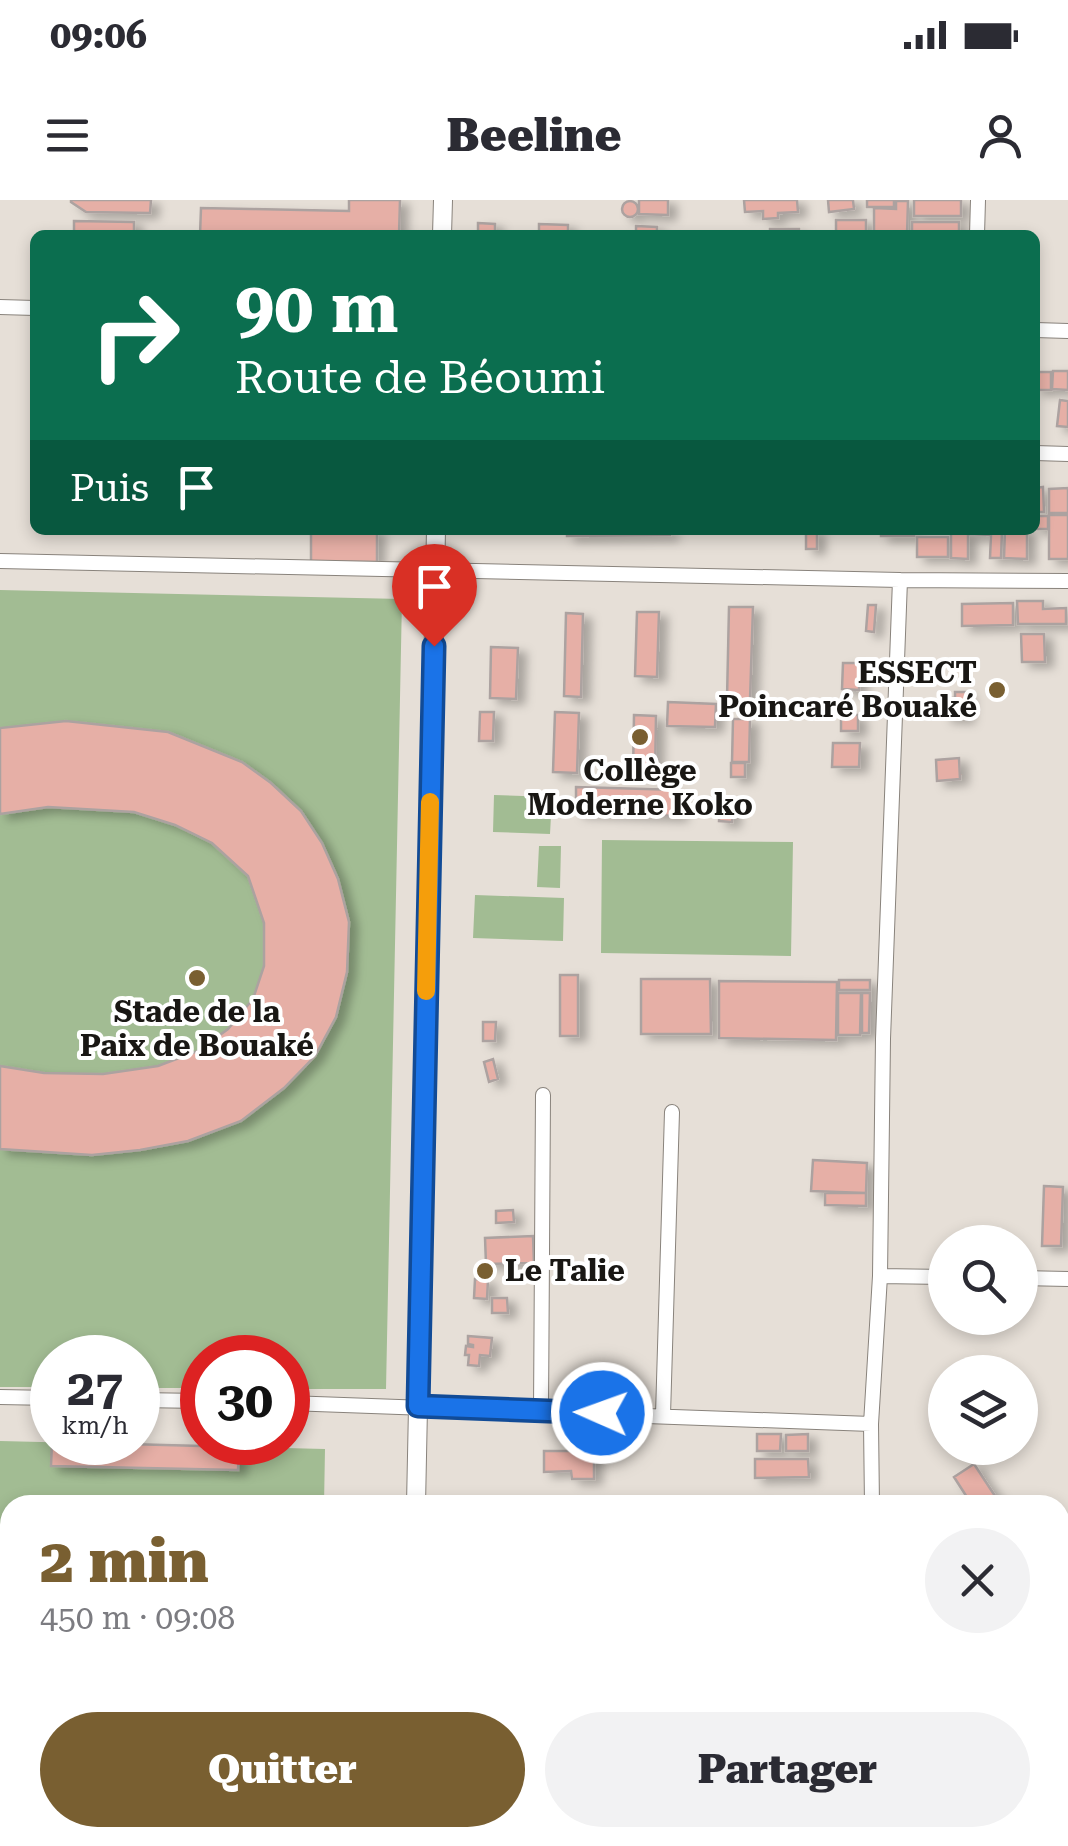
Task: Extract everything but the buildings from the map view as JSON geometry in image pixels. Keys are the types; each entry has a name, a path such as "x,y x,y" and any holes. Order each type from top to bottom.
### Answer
{"main road":[{"path":"442,230 443,200"},
{"path":"416,1495 436,535"}],"street":[{"path":"977,230 978,200"},
{"path":"0,308 30,308"},
{"path":"1040,330 1068,330"},
{"path":"1040,453 1068,454"},
{"path":"0,561 1068,581"},
{"path":"872,1495 871,1424 880,1276 883,1039 900,580"},
{"path":"541,1411 543,1095"},
{"path":"664,1416 672,1112"},
{"path":"880,1276 928,1277"},
{"path":"1038,1278 1068,1279"},
{"path":"0,1397 30,1398"},
{"path":"310,1404 871,1424"}],"green space":[{"name":"Stade de la Paix de Bouaké","path":"0,590 402,599 386,1389 310,1389 310,1335 180,1335 180,1388 160,1388 160,1335 30,1335 30,1387 0,1387"},
{"path":"494,795 552,797 550,834 493,832"},
{"path":"602,840 793,842 791,956 601,953"},
{"path":"539,846 561,846 560,888 537,887"},
{"path":"475,895 564,898 563,941 473,938"},
{"path":"0,1441 30,1442 30,1465 160,1465 160,1445 180,1445 180,1465 310,1465 310,1449 325,1449 324,1495 0,1495"}],"slow traffic":[{"path":"426,991 430,802"}],"place":[{"name":"ESSECT Poincaré Bouaké","path":"997,690"},
{"name":"Collège Moderne Koko","path":"640,737"},
{"name":"Stade de la Paix de Bouaké","path":"197,978"},
{"name":"Le Talie","path":"485,1271"}],"route":[{"path":"434,646 418,1406 602,1413"}]}
